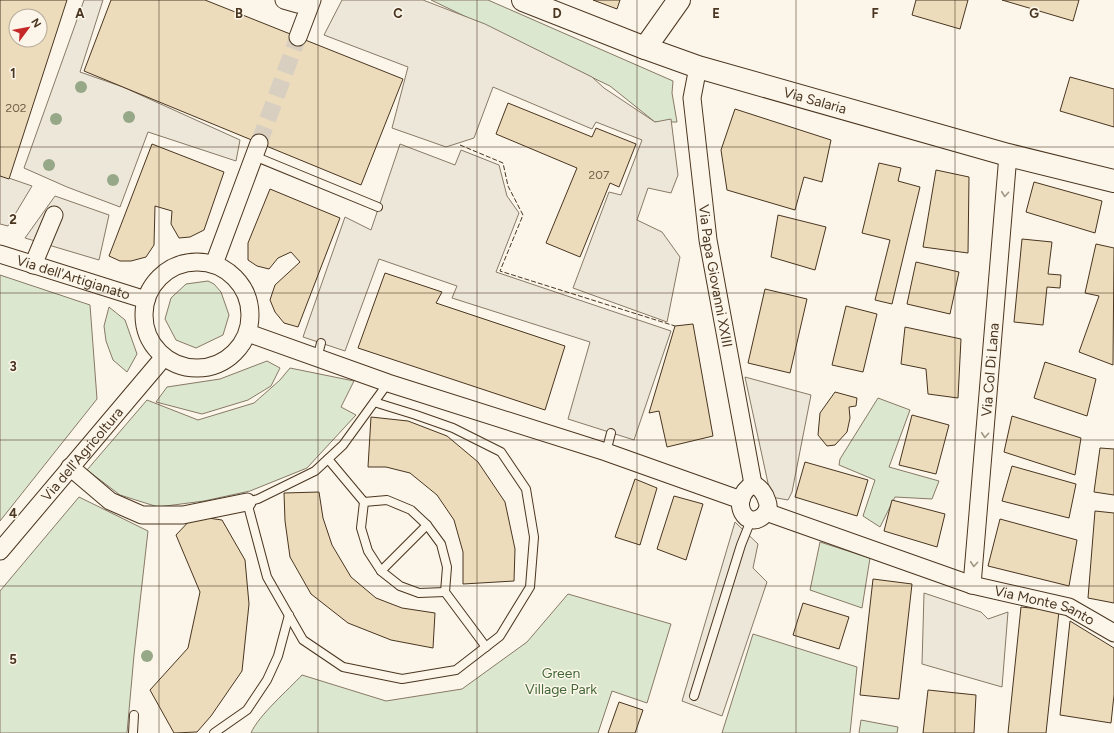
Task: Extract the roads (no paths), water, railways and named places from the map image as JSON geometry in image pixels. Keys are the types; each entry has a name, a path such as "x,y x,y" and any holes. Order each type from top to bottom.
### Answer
{"main road":[{"name":"Via Salaria","path":"523,0 645,48 698,67 1008,155 1114,181"},
{"path":"645,48 679,0"}],"street":[{"path":"284,0 298,4 311,2 298,37"},
{"name":"Via Papa Giovanni XXIII","path":"698,67 692,98 708,240 753,484"},
{"path":"214,264 256,149"},
{"name":"Via Col Di Lana","path":"972,585 1008,155"},
{"path":"33,265 54,215"},
{"name":"Via dell'Artigianato","path":"0,254 146,300"},
{"path":"197,262 214,264 229,272 241,284 249,300 251,316 248,333 240,348 228,360 212,367 195,369 178,366 164,357 153,345 146,331 144,316 146,300 153,285 165,272 180,264 197,262"},
{"path":"248,333 319,350 388,383 606,452 741,500"},
{"name":"Via dell'Agricoltura","path":"0,551 164,357"},
{"path":"70,467 110,501 142,515 183,515 247,502"},
{"path":"753,484 765,496 768,504 766,512 761,518 751,520 746,518 741,509 741,500 748,488 753,484"},
{"name":"Via Monte Santo","path":"766,512 972,585 1069,608 1114,633"}],"lane":[{"path":"256,149 378,207"},
{"path":"374,402 453,428 501,452 526,489 534,537 530,587 500,636 456,670 402,679 344,668 303,640 267,577 247,502 258,499 315,471 343,445 374,402 388,383"},
{"path":"606,452 611,433"},
{"path":"328,459 364,502 361,528 368,551 381,571 400,586 419,593 445,592"},
{"path":"364,502 387,500 412,510 427,525 441,544 447,567 445,592 486,647"},
{"path":"694,696 751,520"},
{"path":"381,571 427,525"},
{"path":"214,733 247,710 267,680 278,656 289,615"},
{"path":"133,733 134,715"}],"tunnel":[{"path":"259,143 298,37"}],"park label":[{"name":"Green Village Park","path":"561,682"}]}
